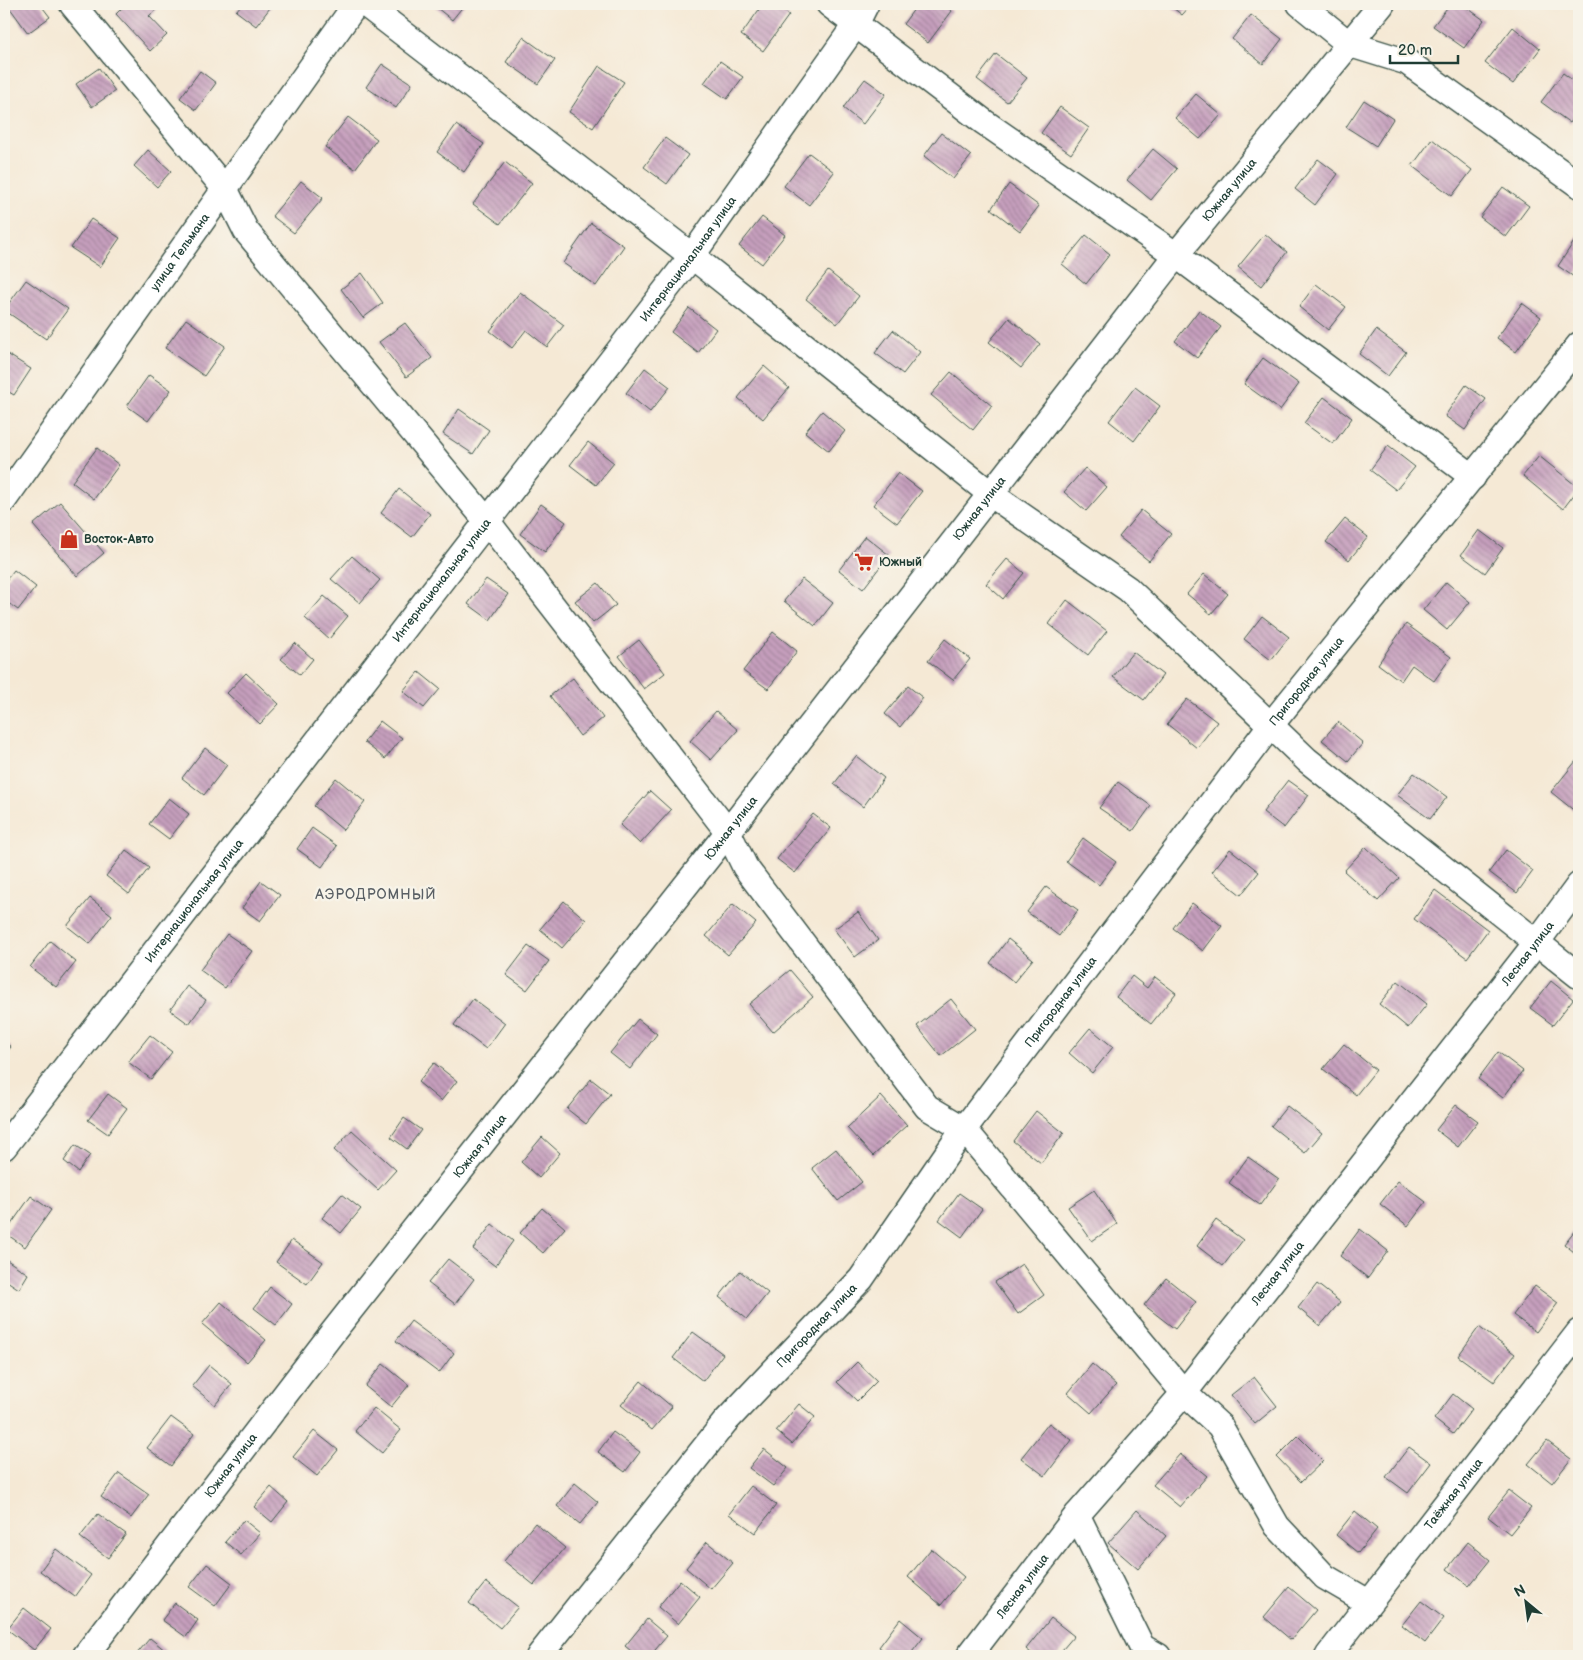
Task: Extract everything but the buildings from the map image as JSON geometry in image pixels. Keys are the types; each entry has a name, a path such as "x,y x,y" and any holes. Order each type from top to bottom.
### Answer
{"street":[{"path":"72,4 225,189 246,232 487,521 728,832 745,867 927,1107 964,1128 1184,1393 1220,1426 1277,1526 1325,1577 1368,1602"},
{"name":"улица Тельмана","path":"4,500 356,4"},
{"path":"365,4 692,256 992,495 1128,589 1307,760 1579,976"},
{"path":"829,4 861,14 984,122 1176,255 1473,477"},
{"path":"1300,4 1349,44 1407,62 1579,185"},
{"name":"Южная улица","path":"85,1656 333,1332 992,495 1176,255 1382,4"},
{"name":"Интернациональная улица","path":"4,1147 692,256 861,14"},
{"name":"Пригородная улица","path":"539,1656 725,1422 861,1279 964,1128 1270,726 1579,345"},
{"name":"Лесная улица","path":"969,1656 1077,1515 1184,1393 1537,942 1579,885"},
{"name":"Таёжная улица","path":"1328,1656 1579,1332"},
{"path":"1077,1515 1142,1647 1158,1656"}],"place":[{"name":"Восток-Авто","path":"69,539"},
{"name":"Южный","path":"864,562"}],"district":[{"name":"АЭРОДРОМНЫЙ","path":"376,894"}]}
